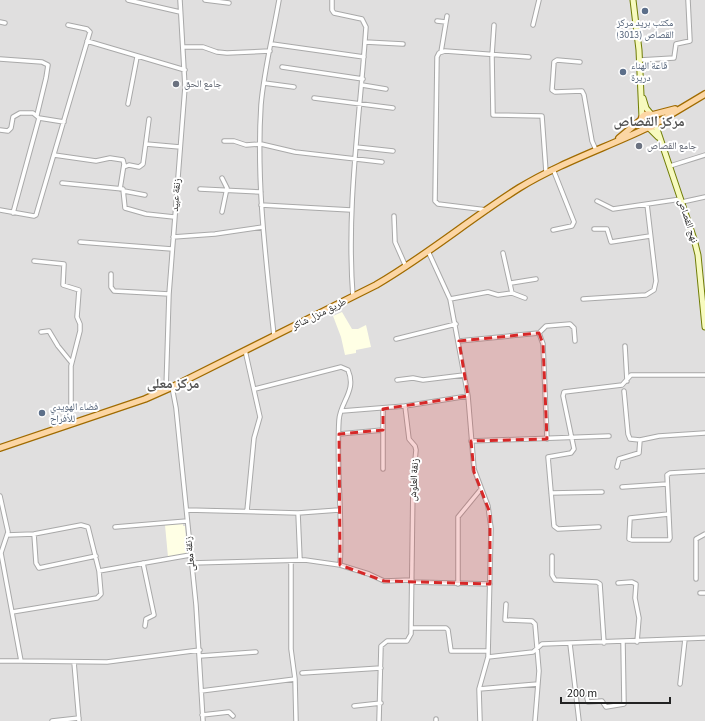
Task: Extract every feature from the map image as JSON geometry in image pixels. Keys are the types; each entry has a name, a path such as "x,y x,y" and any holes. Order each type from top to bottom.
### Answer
{"main road":[{"name":"طريق منزل شاكر","path":"0,448 169,388 353,297 406,267 546,172 651,126 705,94"},
{"name":"طريق منزل شاكر","path":"651,114 681,108"},
{"path":"647,114 651,114 655,120 651,126 643,125 642,118 647,114"},
{"name":"طريق منزل شاكر","path":"617,140 642,118"}],"street":[{"path":"128,0 180,12"},
{"name":"زنقة عبيد","path":"169,388 169,294 174,217 186,86 180,0"},
{"path":"205,0 229,3"},
{"path":"274,336 261,205 261,106 279,0"},
{"path":"332,0 332,8 334,13 364,20 365,42 363,79 351,210 350,253 353,297"},
{"path":"534,25 539,0"},
{"path":"633,0 640,60 642,118"},
{"path":"640,60 674,58 676,44 690,41 688,0"},
{"path":"447,16 442,52 437,58 435,201 438,204 488,210"},
{"path":"437,21 446,22"},
{"path":"0,22 5,23"},
{"path":"0,210 34,216 36,215 90,32 88,29 68,25"},
{"path":"494,25 492,56 493,115 542,116 546,172"},
{"path":"87,41 185,70"},
{"path":"365,42 403,44"},
{"path":"272,44 364,57"},
{"path":"184,47 203,47 222,52 270,51"},
{"path":"442,52 529,57"},
{"path":"128,104 137,57"},
{"path":"0,59 42,62 48,65 38,117 14,213"},
{"path":"580,62 557,60 554,62 552,90 554,92 582,91 592,141 596,150"},
{"path":"282,67 363,79"},
{"path":"264,83 294,87"},
{"path":"362,85 386,89"},
{"path":"641,92 646,108 651,114"},
{"path":"314,98 393,108"},
{"path":"0,130 10,130 13,117 16,114 33,113 38,117 64,122"},
{"path":"124,167 129,165 139,167 143,164 149,119"},
{"name":"نهج القصاص","path":"651,126 661,141 698,255 704,295 705,327"},
{"path":"224,141 234,141 245,144 261,144 295,152 382,162"},
{"path":"146,144 180,147"},
{"path":"356,147 394,151"},
{"path":"54,155 96,161 114,158 124,161 120,189"},
{"path":"670,166 705,155"},
{"path":"553,169 574,222 572,226 553,230"},
{"path":"222,178 227,190 222,212"},
{"path":"62,183 120,189 145,195"},
{"path":"200,189 261,192"},
{"path":"124,191 125,208 146,214 174,217"},
{"path":"597,201 613,209 705,197"},
{"path":"583,299 646,295 652,292 656,281 647,204"},
{"path":"261,205 351,210"},
{"path":"394,216 395,242 406,267"},
{"path":"173,237 215,234 263,227"},
{"path":"594,229 607,229 610,242 650,236"},
{"path":"80,242 172,249"},
{"path":"428,251 450,299 456,324 468,396 474,472 482,489 490,513 488,657 479,689 480,721"},
{"path":"503,253 511,283 512,293"},
{"path":"34,261 64,264 63,285 79,290 77,317 80,324 80,331 71,362 71,424"},
{"path":"111,274 111,287 114,291 169,294"},
{"path":"511,283 536,279"},
{"path":"450,299 488,292 498,295 512,293 525,298"},
{"path":"396,339 456,324"},
{"path":"459,341 539,333 547,326 570,324 574,328 575,341"},
{"path":"41,332 47,331 51,333 58,346 71,362"},
{"path":"539,333 542,338 544,353 547,439"},
{"path":"625,346 627,380"},
{"path":"245,350 255,389 260,417 254,438 247,510"},
{"path":"255,389 346,368 350,375 351,383 339,420 340,565"},
{"path":"397,380 414,378 423,380 464,375"},
{"path":"599,526 555,528 548,457 573,452 574,449 563,396 564,392 620,386 631,375 705,375"},
{"name":"زنقة معلى","path":"169,388 176,408 187,510 200,650 203,721"},
{"path":"624,391 628,434 630,439 640,440 659,436 705,433"},
{"path":"342,411 383,409 468,396"},
{"name":"زنقة العلوش","path":"405,406 409,439 415,446 416,450 411,628"},
{"path":"383,409 383,469"},
{"path":"339,434 383,430"},
{"path":"471,441 609,436"},
{"path":"618,467 619,459 636,455 640,452 640,440"},
{"path":"669,514 630,518 629,539 668,541 670,538 669,514 667,484 667,477 670,472 705,471"},
{"path":"622,487 667,484"},
{"path":"458,584 458,517 482,489"},
{"path":"551,493 602,492"},
{"path":"0,496 7,535 1,553 21,660"},
{"path":"187,510 247,510 298,513 339,510"},
{"path":"298,513 300,560"},
{"path":"115,527 187,522"},
{"path":"7,535 34,534 85,526 89,529 96,556 101,594 97,598 12,612"},
{"path":"34,534 36,564 39,568 96,556"},
{"path":"696,579 696,540 705,534"},
{"path":"0,540 5,540"},
{"path":"99,571 190,555"},
{"path":"552,556 552,575 555,580 597,582 600,584 604,643"},
{"path":"191,563 300,560 318,561 340,565 370,574 384,581 490,584"},
{"path":"291,561 291,649 295,679 296,721"},
{"path":"143,563 154,615 146,619 145,626"},
{"path":"618,583 632,582 636,584 635,598 639,618 637,642"},
{"path":"700,593 705,593"},
{"path":"506,604 505,620 534,622 538,647 538,684 535,721"},
{"path":"379,721 381,703 380,668 383,643 387,641 407,641 411,637 411,628 446,628 448,630 451,651 488,651"},
{"path":"488,657 532,652 542,644 637,642 705,638"},
{"path":"680,684 685,639"},
{"path":"587,698 588,702 602,701 606,707 624,704 623,642"},
{"path":"570,644 579,721"},
{"path":"0,661 108,662 200,650"},
{"path":"200,656 256,652"},
{"path":"52,721 79,719 74,662"},
{"path":"302,673 380,668"},
{"path":"201,691 295,679"},
{"path":"479,689 538,684"},
{"path":"354,706 381,703"},
{"path":"202,715 229,712 233,716"}],"highlighted area":[{"path":"539,333 543,344 547,439 471,441 474,472 490,513 490,584 384,581 340,565 339,434 383,430 383,409 468,396 459,341"}],"shaded area":[{"path":"0,0 705,0 705,721 0,721"},
{"path":"342,312 352,329 358,329 366,325 371,347 356,350 356,353 345,355 341,337 333,316"},
{"path":"183,523 183,526 185,526 187,552 186,554 168,557 165,525"}],"place":[{"name":"مكتب بريد مركز القصاص (3013)","path":"645,11"},
{"name":"قاعة الهناء دريرة","path":"623,72"},
{"name":"جامع الحق","path":"176,84"},
{"name":"جامع القصاص","path":"639,146"},
{"name":"فضاء الهويدي للأفراح","path":"42,413"}],"district":[{"name":"مركز القصاص","path":"649,122"},
{"name":"مركز معلى","path":"173,384"}]}
